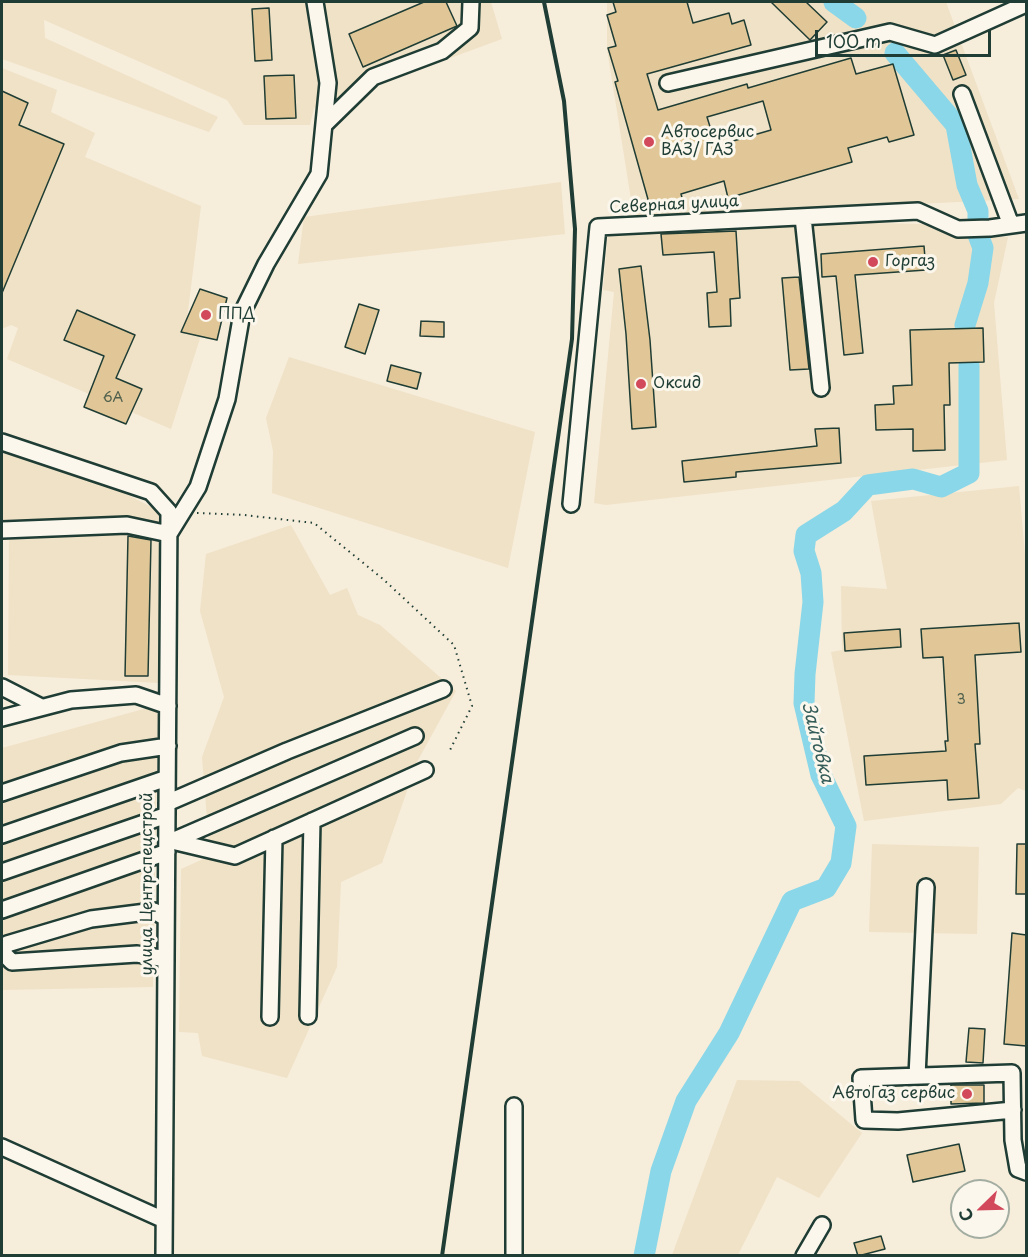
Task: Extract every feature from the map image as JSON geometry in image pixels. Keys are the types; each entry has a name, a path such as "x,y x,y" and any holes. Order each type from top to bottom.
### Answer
{"street":[{"path":"2,442 151,492 176,512 198,488 227,399 242,313 266,264 319,174 328,83 315,2"},
{"path":"324,125 373,77 442,51 470,28 471,2"},
{"path":"668,83 890,32 935,45 1026,4"},
{"path":"962,94 1019,224"},
{"name":"Северная улица","path":"572,504 598,227 918,211 958,229 1019,224"},
{"path":"803,217 821,388"},
{"name":"улица Центрспецстрой","path":"164,1256 169,534 176,512"},
{"path":"2,530 127,525 169,534"},
{"path":"2,687 41,707"},
{"path":"2,872 167,809 287,751 443,689"},
{"path":"2,718 71,700 136,695 168,706"},
{"path":"2,910 168,846 415,736"},
{"path":"2,793 121,753 168,746"},
{"path":"168,846 235,856 425,770"},
{"path":"2,835 167,778"},
{"path":"308,1016 312,821"},
{"path":"270,1017 274,838"},
{"path":"917,1076 926,887"},
{"path":"166,918 154,911 92,919 7,944 2,952 12,962 137,954 166,959"},
{"path":"1013,1110 898,1121 864,1120 861,1078 1012,1073 1013,1110 1013,1140 1018,1169 1026,1172"},
{"path":"514,1106 514,1256"},
{"path":"2,1147 164,1220"},
{"path":"804,1256 822,1225"}],"path":[{"path":"176,512 244,515 314,523 383,579 454,645 472,706 450,750"}],"shaded area":[{"path":"2,2 491,2 502,39 314,108 310,125 244,125 227,100 44,20 45,38 218,117 209,132 2,59"},
{"path":"607,2 946,2 1019,199 634,218 607,49"},
{"path":"2,68 57,90 51,112 95,133 85,157 201,206 187,319 204,326 171,429 7,359 18,328 11,325 2,329"},
{"path":"561,182 565,234 298,264 304,217"},
{"path":"772,221 922,224 961,237 1008,237 994,303 1007,460 606,505 594,503 614,292 603,290 608,234"},
{"path":"289,357 535,432 508,568 272,493 273,451 266,418"},
{"path":"2,453 95,478 159,511 164,523 159,683 8,675 9,531 2,530"},
{"path":"1019,486 1026,566 1026,791 1018,788 1001,804 864,821 831,652 842,650 841,586 887,589 871,501"},
{"path":"291,525 330,595 347,588 358,615 380,625 456,691 417,762 382,863 341,882 337,967 287,1078 202,1056 198,1033 179,1032 181,869 210,856 202,757 224,697 200,611 206,554"},
{"path":"158,705 153,987 2,990 2,748"},
{"path":"872,844 979,847 977,934 869,932"},
{"path":"737,1080 799,1081 862,1133 819,1198 777,1177 738,1255 672,1255"}],"building":[{"path":"424,2 446,2 457,26 363,67 349,34"},
{"path":"613,2 687,2 693,23 729,13 732,24 744,20 751,45 647,74 658,110 747,84 748,88 851,58 856,74 893,64 914,135 889,142 887,137 848,148 852,162 728,198 724,181 681,194 683,201 651,210 615,82 618,81 608,48 616,46 607,15 616,12","holes":["763,101 771,130 716,146 707,117"]},
{"path":"771,2 806,2 827,22 810,40"},
{"path":"269,8 272,60 255,61 252,9"},
{"path":"956,50 966,75 953,80 943,55"},
{"path":"294,75 296,118 266,119 264,76"},
{"path":"2,91 28,103 19,125 64,144 2,293"},
{"path":"736,231 740,298 730,299 731,326 709,327 707,293 717,292 714,252 663,255 661,234"},
{"name":"Горгаз","path":"924,246 926,270 855,275 863,353 844,355 836,276 822,277 821,254"},
{"path":"641,266 650,340 656,427 632,429 619,269"},
{"path":"799,277 809,369 790,370 782,278"},
{"name":"ППД","path":"200,289 227,298 217,340 181,332"},
{"path":"359,304 379,310 365,354 345,347"},
{"path":"77,310 135,335 116,378 142,389 126,424 84,407 104,356 64,340"},
{"path":"421,321 444,322 444,337 420,336"},
{"path":"983,328 984,362 949,363 950,405 944,405 945,450 913,451 913,429 876,430 875,405 894,404 893,386 912,385 910,330"},
{"path":"391,365 421,373 417,389 387,381"},
{"path":"839,428 841,463 736,472 736,477 684,482 682,461 817,446 815,429"},
{"path":"128,536 151,540 148,676 125,676"},
{"path":"1019,623 1021,652 975,655 980,744 975,744 979,798 948,800 947,780 866,785 864,756 946,751 945,741 948,741 943,657 923,658 921,629"},
{"path":"900,629 901,647 845,651 844,633"},
{"path":"1017,844 1026,844 1026,894 1016,894"},
{"path":"1012,933 1026,935 1026,1046 1004,1044"},
{"path":"969,1028 985,1029 983,1063 966,1062"},
{"name":"АвтоГаз сервис","path":"951,1085 984,1085 984,1103 951,1104"},
{"path":"959,1144 965,1171 913,1182 907,1155"},
{"path":"881,1236 885,1249 858,1256 854,1243"}],"waterway":[{"name":"Зайтовка","path":"834,2 856,18"},
{"name":"Зайтовка","path":"895,53 956,125 967,185 978,211 978,218"},
{"name":"Зайтовка","path":"965,325 978,283 983,248 977,232"},
{"name":"Зайтовка","path":"644,1256 661,1171 686,1101 729,1033 792,901 826,888 841,863 846,826 821,775 804,703 813,602 811,573 804,551 806,535 844,511 868,485 913,479 941,487 969,473 969,365"}],"railway":[{"path":"442,1256 572,339 575,229 564,101 544,2"}],"place":[{"name":"Автосервис ВАЗ/ ГАЗ","path":"649,142"},
{"name":"Горгаз","path":"873,262"},
{"name":"ППД","path":"206,315"},
{"name":"Оксид","path":"641,384"},
{"name":"АвтоГаз сервис","path":"967,1094"}]}
